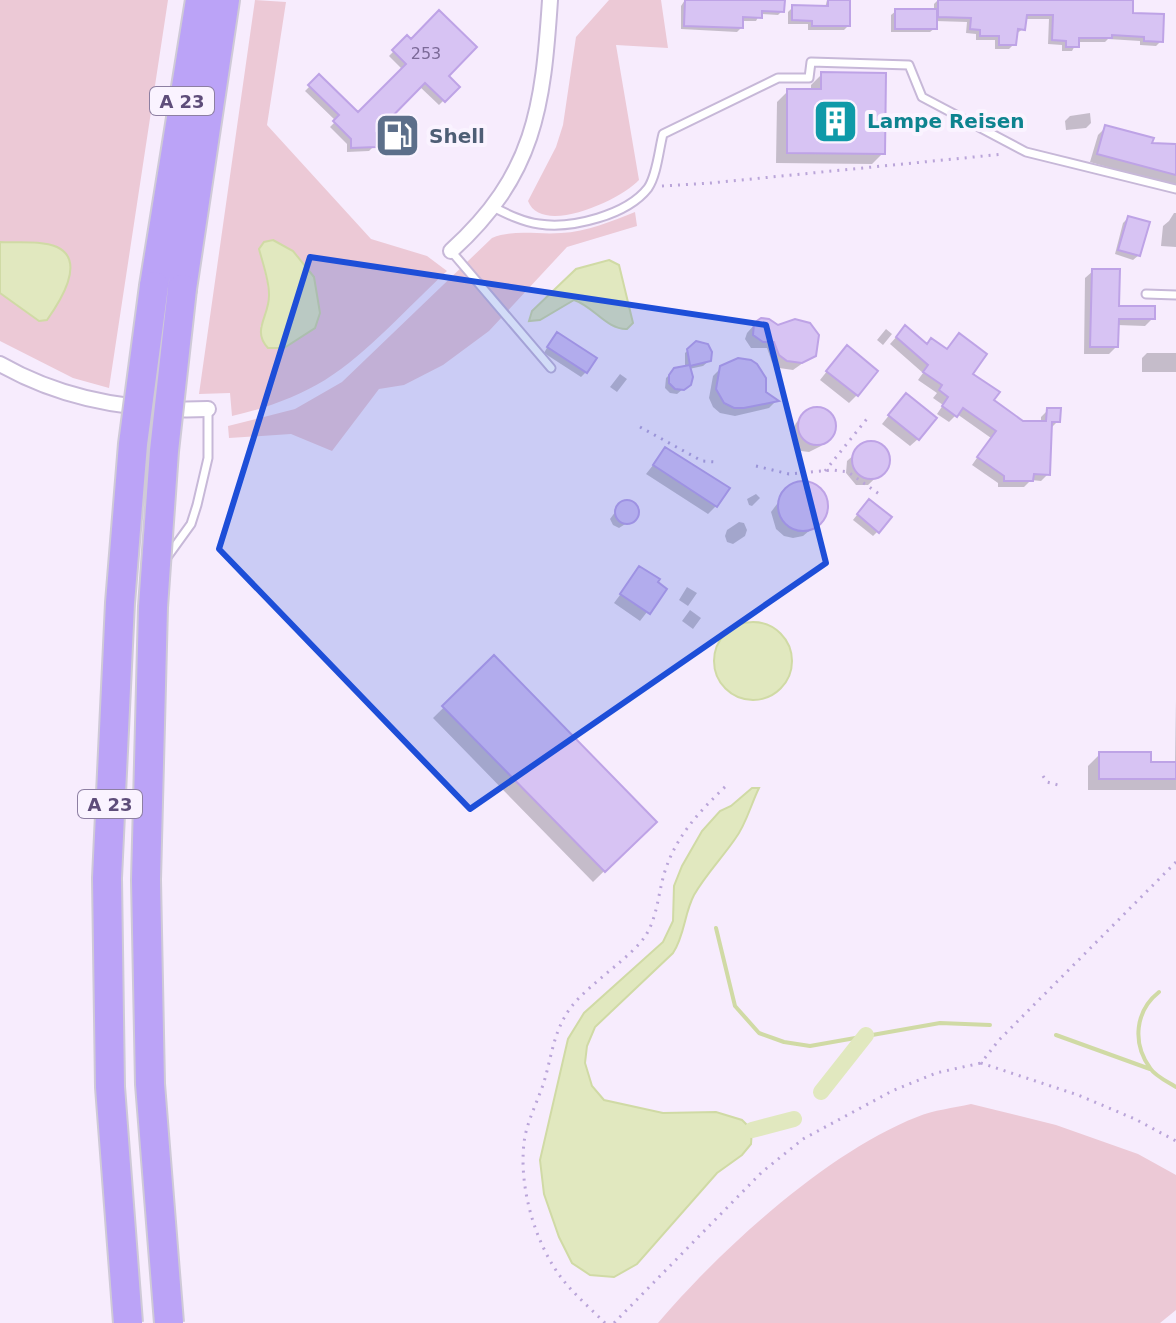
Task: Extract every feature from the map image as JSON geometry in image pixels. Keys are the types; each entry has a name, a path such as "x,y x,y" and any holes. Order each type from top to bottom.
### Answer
{"highway":[{"name":"A 23","path":"128,1323 110,1087 107,878 120,603 133,444 154,286 212,4"},
{"name":"A 23","path":"169,1323 150,1084 146,880 153,607 164,451 212,4"}],"street":[{"path":"451,251 493,207 517,171 528,147 541,94 550,0"},
{"path":"0,364 35,382 88,399 157,409 208,409"}],"lane":[{"path":"493,207 534,223 562,224 616,210 629,204 650,186 663,134 778,78 809,78 811,62 909,65 922,97 1026,152 1176,189"},
{"path":"451,251 551,368"},
{"path":"1146,294 1176,295"},
{"path":"141,709 146,583 191,524 208,458 208,409"},
{"path":"137,850 140,1039 147,1170"}],"path":[{"path":"650,186 711,183 1026,152"},
{"path":"825,471 870,415"},
{"path":"640,427 702,461 716,462"},
{"path":"756,466 789,474 848,472 882,496"},
{"path":"1043,776 1047,782 1058,785"},
{"path":"605,1323 562,1279 541,1240 525,1180 525,1136 564,1017 583,994 644,938 657,909 664,873 682,834 697,814 728,784"},
{"path":"981,1063 999,1040 1176,862"},
{"path":"614,1323 762,1172 803,1139 892,1091 936,1073 981,1063 1078,1095 1135,1119 1176,1141"}],"highlighted area":[{"path":"310,257 766,325 826,563 470,809 219,549"}],"shaded area":[{"path":"0,0 168,0 109,388 73,378 0,341 0,293 38,321 47,320 67,256 45,244 0,242"},
{"path":"255,0 286,2 267,125 371,239 427,256 447,271 357,357 303,392 232,416 230,393 199,394","holes":["259,250 293,251 314,277 260,327 269,299"]},
{"path":"609,0 661,0 668,48 616,45 639,180 600,204 565,215 549,216 536,211 528,201 556,147 563,125 576,37"},
{"path":"635,212 637,226 567,247 489,331 443,365 404,385 379,389 332,451 291,434 229,438 228,426 295,409 342,382 492,238 509,234 580,231"},
{"path":"273,240 293,251 314,277 320,313 315,328 284,348 268,348 261,335 269,294 259,249 264,242"},
{"path":"0,242 44,243 66,253 70,262 68,282 47,320 39,321 0,293"},
{"path":"609,260 619,265 633,323 627,329 613,326 574,300 540,320 529,321 532,311 576,269"},
{"path":"745,622 761,622 775,628 786,639 792,661 786,683 775,694 761,700 745,700 731,694 720,683 714,669 714,653 720,639 731,628"},
{"path":"752,788 759,788 742,827 694,895 673,953 595,1027 587,1046 585,1063 592,1086 604,1100 663,1113 716,1112 742,1120 752,1130 751,1144 742,1155 717,1173 637,1264 614,1277 590,1275 572,1263 559,1237 544,1194 540,1160 568,1039 584,1013 663,942 673,921 674,886 702,831 720,811"},
{"path":"971,1104 1056,1125 1138,1154 1176,1175 1176,1310 1160,1323 658,1323 743,1235 812,1178 883,1133 923,1115"}],"building":[{"path":"685,0 785,0 784,12 762,11 762,18 743,17 743,28 684,26"},
{"path":"828,0 850,0 850,26 812,26 812,21 792,20 792,5 828,6"},
{"path":"938,0 1133,0 1133,13 1164,14 1163,42 1112,35 1112,38 1079,38 1079,47 1066,47 1066,41 1052,40 1053,15 1027,15 1025,30 1018,29 1016,45 999,45 999,36 980,36 980,30 970,29 971,18 938,17"},
{"path":"895,9 937,9 937,29 895,29"},
{"path":"439,10 477,47 449,76 460,87 445,102 425,83 376,133 376,147 351,148 351,139 333,121 339,115 308,85 319,74 358,112 406,64 392,50 407,35 411,39"},
{"name":"Lampe Reisen","path":"821,72 886,73 885,154 787,153 787,89 821,89"},
{"path":"1105,125 1154,138 1152,143 1176,144 1176,175 1097,154"},
{"path":"1128,216 1150,222 1140,256 1118,250"},
{"path":"1092,269 1120,269 1119,306 1155,306 1155,319 1119,319 1118,347 1090,347"},
{"path":"761,318 778,325 795,319 810,323 819,335 816,356 802,363 787,361 779,355 774,342 763,342 753,335 754,323"},
{"path":"905,325 927,344 931,338 947,349 959,333 987,354 973,374 1000,392 994,400 1023,421 1046,421 1047,408 1061,408 1060,422 1052,422 1050,475 1034,474 1033,481 1004,481 1004,476 977,457 996,431 963,408 957,417 942,406 948,397 939,390 942,385 923,372 928,365 896,337"},
{"path":"557,332 597,358 587,373 547,347"},
{"path":"696,341 708,344 712,352 711,361 690,366 693,377 691,385 684,390 675,389 669,383 669,375 674,368 690,365 687,349"},
{"path":"847,345 878,371 858,396 826,371"},
{"path":"738,358 757,364 766,378 766,392 779,401 744,408 734,408 724,403 716,389 720,366"},
{"path":"906,393 937,418 919,440 888,415"},
{"path":"817,407 830,413 836,426 830,439 817,445 804,439 798,426 804,413"},
{"path":"871,441 884,447 890,460 884,473 871,479 858,473 852,460 858,447"},
{"path":"665,447 730,488 717,507 653,465"},
{"path":"803,481 820,489 828,506 820,523 803,531 786,523 778,506 786,489"},
{"path":"869,499 892,517 879,533 857,514"},
{"path":"627,500 636,503 639,512 636,521 627,524 618,521 615,512 618,503"},
{"path":"639,566 660,579 658,582 667,589 650,614 620,594"},
{"path":"494,655 657,822 605,872 442,706"},
{"path":"1099,752 1151,752 1151,762 1176,762 1176,779 1099,779"}],"waterway":[{"path":"716,928 735,1006 759,1033 784,1042 810,1046 940,1023 990,1025"},
{"path":"1159,992 1145,1008 1141,1018 1140,1048 1152,1071 1176,1087"},
{"path":"821,1092 866,1035"},
{"path":"1056,1035 1150,1069"},
{"path":"752,1130 794,1119"}],"place":[{"name":"Lampe Reisen","path":"836,121"},
{"name":"Shell","path":"398,136"}]}
